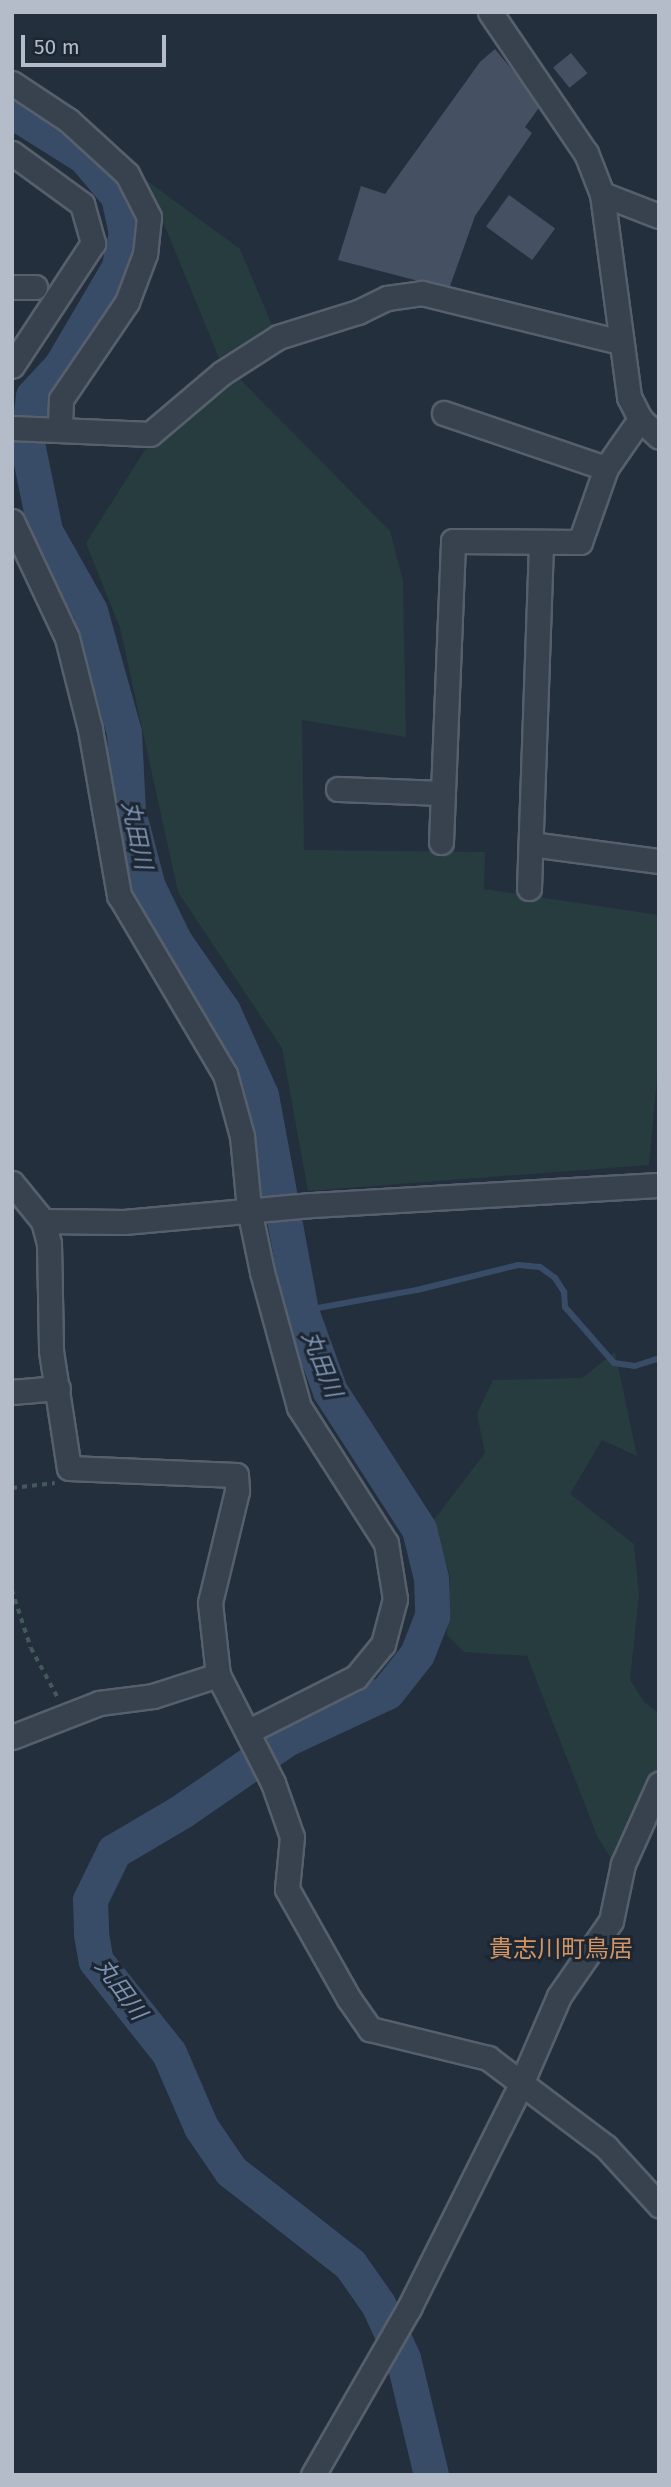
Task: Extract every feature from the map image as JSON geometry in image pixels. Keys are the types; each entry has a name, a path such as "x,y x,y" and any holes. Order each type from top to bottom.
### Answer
{"street":[{"path":"490,12 586,153 602,194 629,397 640,419 659,437"},
{"path":"12,83 68,120 127,174 149,217 145,254 127,302 61,399 60,428"},
{"path":"12,153 82,204 93,243 12,366"},
{"path":"602,194 659,216"},
{"path":"12,428 150,433 222,373 278,337 358,312 387,298 422,293 620,342"},
{"path":"444,414 606,468"},
{"path":"441,842 453,541 579,542 606,468 640,419"},
{"path":"12,521 67,638 90,729 119,895 225,1074 242,1136 249,1209 299,1407 386,1543 395,1599 383,1644 356,1677 249,1731"},
{"path":"529,888 541,542"},
{"path":"338,789 443,793"},
{"path":"531,844 659,861"},
{"path":"12,1183 43,1220 49,1244 51,1351 69,1468 236,1475 237,1491 210,1603 218,1675 274,1783 292,1837 287,1889 370,2029 488,2058 606,2147 659,2205"},
{"path":"43,1220 124,1222 249,1209 659,1185"},
{"path":"12,1392 58,1388"},
{"path":"12,1737 99,1703 153,1696 218,1675"},
{"path":"313,2475 409,2308 521,2084 559,1996 611,1921 623,1864 651,1823 659,1784"}],"path":[{"path":"12,1488 64,1482 69,1468"},
{"path":"12,1590 31,1648 67,1716"}],"green space":[{"path":"146,180 240,249 272,325 219,358"},
{"path":"237,376 390,531 403,581 406,737 302,720 304,850 485,852 484,889 659,915 659,1057 649,1165 308,1191 282,1048 178,892 120,628 86,543 145,450"},
{"path":"615,1352 637,1456 602,1440 570,1494 634,1544 639,1594 630,1680 644,1702 659,1713 659,1766 615,1864 598,1838 527,1656 464,1652 447,1635 450,1576 433,1521 485,1453 477,1414 493,1380 582,1378"}],"building":[{"path":"495,49 541,105 525,127 532,133 475,216 449,289 338,260 361,186 385,194 480,62"},
{"path":"571,53 587,73 569,88 553,67"},
{"path":"509,195 555,229 532,260 486,227"}],"waterway":[{"name":"丸田川","path":"12,111 84,156 118,196 126,233 119,267 61,366 33,396 27,443 45,531 90,611 124,733 128,811 148,887 175,942 223,1011 261,1095 301,1311 330,1391 419,1529 431,1578 432,1616 417,1654 387,1692 286,1739 182,1811 114,1851 90,1900 91,1934 96,1961 169,2053 201,2127 231,2171 350,2264 378,2304 403,2358 431,2475"},
{"path":"301,1311 417,1290 518,1265 540,1267 555,1278 564,1292 565,1307 614,1363 635,1366 659,1358"}],"district":[{"name":"貴志川町鳥居","path":"561,1950"}]}
